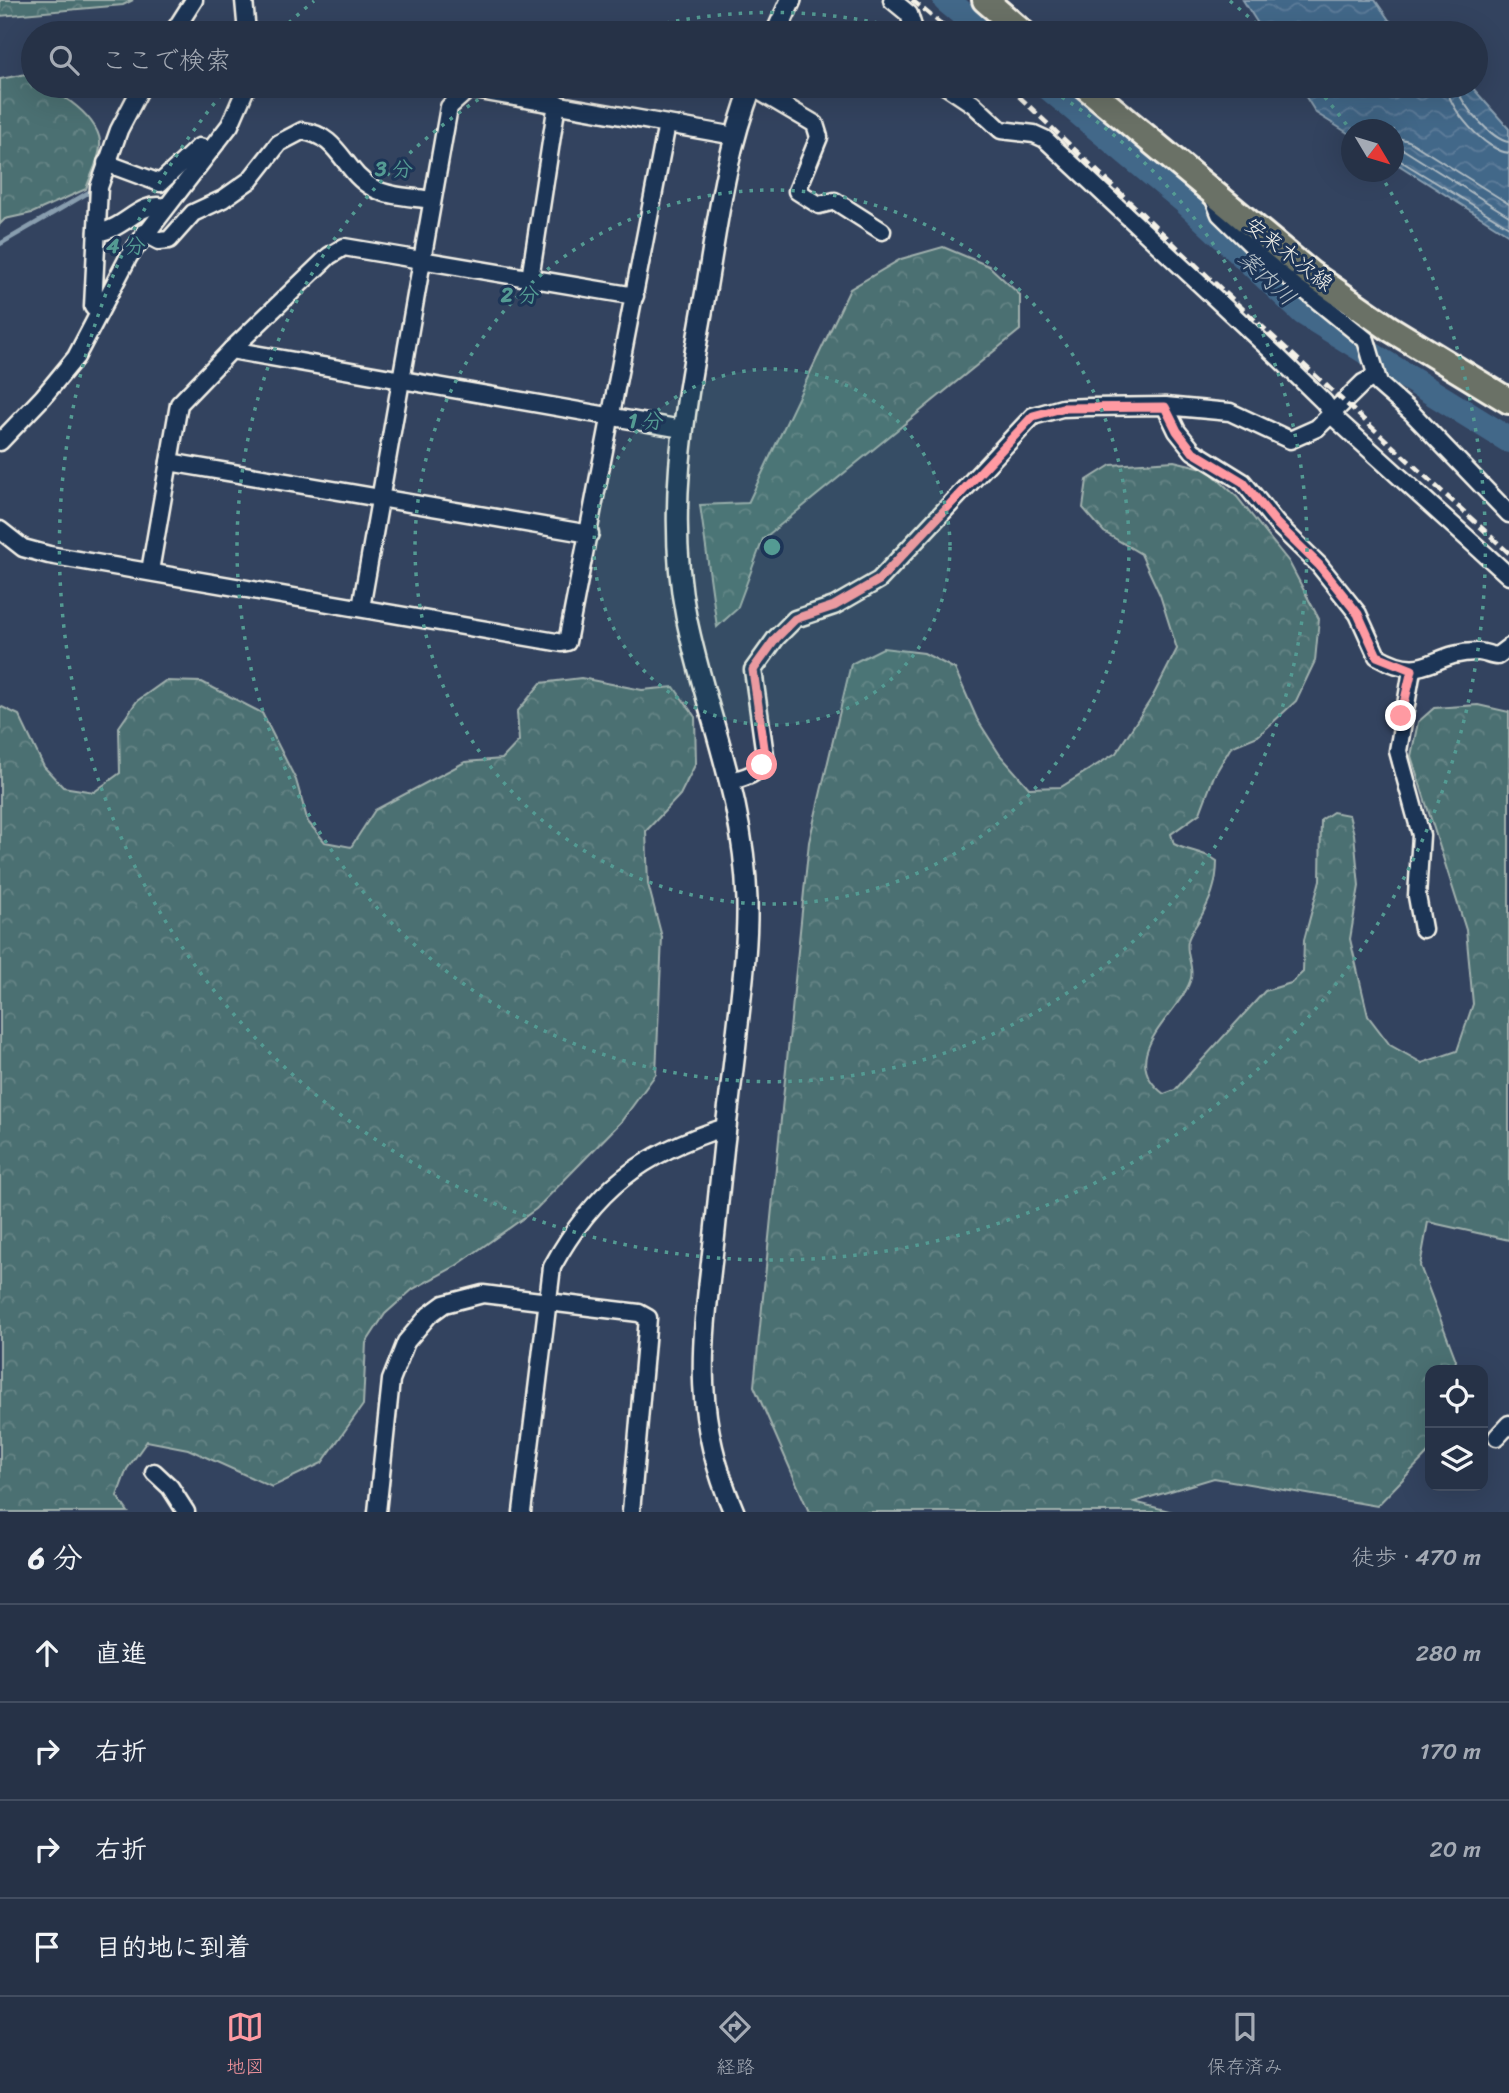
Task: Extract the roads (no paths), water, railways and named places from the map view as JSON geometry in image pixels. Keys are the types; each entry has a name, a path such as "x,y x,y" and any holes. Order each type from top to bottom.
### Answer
{"main road":[{"path":"985,0 1009,21"},
{"name":"安来木次線","path":"1099,98 1212,194 1321,281 1389,328 1509,401"}],"street":[{"path":"181,21 194,0"},
{"path":"244,0 246,21"},
{"path":"781,21 791,0"},
{"path":"892,0 909,14 911,21"},
{"path":"99,312 93,307 99,187 119,130 136,98"},
{"path":"0,442 61,377 76,357 144,233 237,113 243,98"},
{"path":"361,608 449,107 459,98"},
{"path":"526,98 735,136"},
{"path":"734,1512 708,1440 702,1387 706,1310 744,960 747,903 741,828 732,781 698,665 681,577 677,495 682,429 735,136 748,98"},
{"path":"772,98 815,124 819,130 819,137 797,191 819,205 835,201 883,231"},
{"path":"964,98 1001,130 1034,134 1045,139 1279,358 1333,414 1509,576"},
{"path":"530,279 558,103"},
{"path":"0,530 13,542 34,552 567,642 590,534 667,124"},
{"path":"144,233 159,241 169,240 193,213 223,199 250,180 279,143 293,132 302,131 329,140 358,176 372,188 432,200"},
{"path":"106,163 160,183 199,147 210,149"},
{"path":"1212,194 1220,214 1265,258 1362,336 1370,349 1374,375 1509,514"},
{"path":"97,232 108,230 152,206 164,207"},
{"path":"150,571 179,404 329,256 344,247 635,296"},
{"path":"231,350 682,429"},
{"path":"732,781 751,775 762,765 765,755 753,670 776,638 795,619 834,606 879,580 1033,416 1062,408 1165,407 1230,412 1290,440 1317,428 1374,375"},
{"path":"1165,407 1177,431 1193,452 1243,482 1277,524 1319,565 1358,614 1377,656 1412,670 1476,652 1497,656 1509,648"},
{"path":"169,462 590,534"},
{"path":"1412,670 1398,751 1421,835 1417,896 1423,929"},
{"path":"522,1512 552,1267 572,1232 622,1176 697,1136 726,1127"},
{"path":"377,1512 391,1380 397,1357 416,1327 444,1304 483,1294 639,1313 649,1318 626,1511"},
{"path":"1497,1437 1509,1424"},
{"path":"153,1472 170,1487 186,1512"}],"water":[{"path":"1243,0 1375,0 1390,21 1256,21"},
{"path":"1307,98 1482,98 1509,129 1509,235 1404,168 1404,119 1341,119 1341,129 1316,113"}],"waterway":[{"name":"案内川","path":"946,0 971,21"},
{"name":"案内川","path":"1061,98 1186,202 1304,313 1509,440"},
{"path":"0,244 91,191 93,186"}],"railway":[{"path":"912,0 937,21"},
{"path":"1021,98 1218,286 1509,553"}]}
